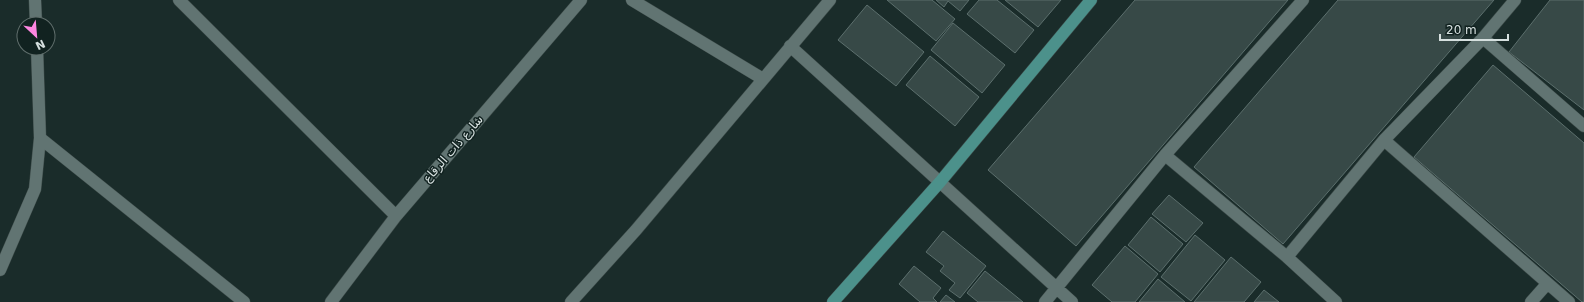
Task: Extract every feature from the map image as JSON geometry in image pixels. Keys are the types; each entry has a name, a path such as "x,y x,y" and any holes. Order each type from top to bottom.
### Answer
{"main road":[{"path":"833,302 940,182 1091,0"}],"street":[{"path":"35,0 36,16"},
{"path":"179,0 396,216"},
{"name":"شارع ذات الرقاع","path":"331,302 396,216 581,0"},
{"path":"632,0 763,79"},
{"path":"571,302 636,230 830,0"},
{"path":"1045,302 1165,155 1303,0"},
{"path":"1287,258 1384,140 1483,38 1515,0"},
{"path":"1483,38 1584,126"},
{"path":"790,46 1072,302"},
{"path":"0,270 35,188 40,138 37,56"},
{"path":"40,138 244,302"},
{"path":"1384,140 1569,302"},
{"path":"1165,155 1287,258 1336,302"},
{"path":"1531,302 1547,284"}],"building":[{"path":"887,0 932,0 955,19 936,41"},
{"path":"936,0 969,0 960,11 948,1 944,7"},
{"path":"979,0 997,0 1034,30 1015,53 967,14"},
{"path":"1005,0 1061,0 1038,27"},
{"path":"1135,0 1288,0 1076,246 988,170"},
{"path":"1338,0 1494,0 1283,244 1194,167"},
{"path":"1550,0 1584,0 1584,110 1509,52"},
{"path":"867,5 924,52 896,86 838,40"},
{"path":"953,23 1005,65 982,93 931,50"},
{"path":"930,56 979,97 955,126 906,85"},
{"path":"1493,65 1584,143 1584,302 1582,302 1414,157"},
{"path":"1169,195 1203,223 1186,242 1152,214"},
{"path":"1151,217 1183,244 1160,272 1128,245"},
{"path":"943,231 986,266 960,298 949,290 955,283 940,271 944,266 926,252"},
{"path":"1195,235 1225,260 1191,301 1161,277"},
{"path":"1125,246 1158,274 1135,302 1112,302 1092,285"},
{"path":"1231,257 1261,282 1244,302 1194,302"},
{"path":"914,266 941,288 933,298 937,302 920,302 899,284"},
{"path":"985,271 1023,302 978,302 967,293"},
{"path":"1158,279 1185,302 1139,302"},
{"path":"1264,290 1279,302 1254,302"},
{"path":"946,295 955,302 940,302"}]}
